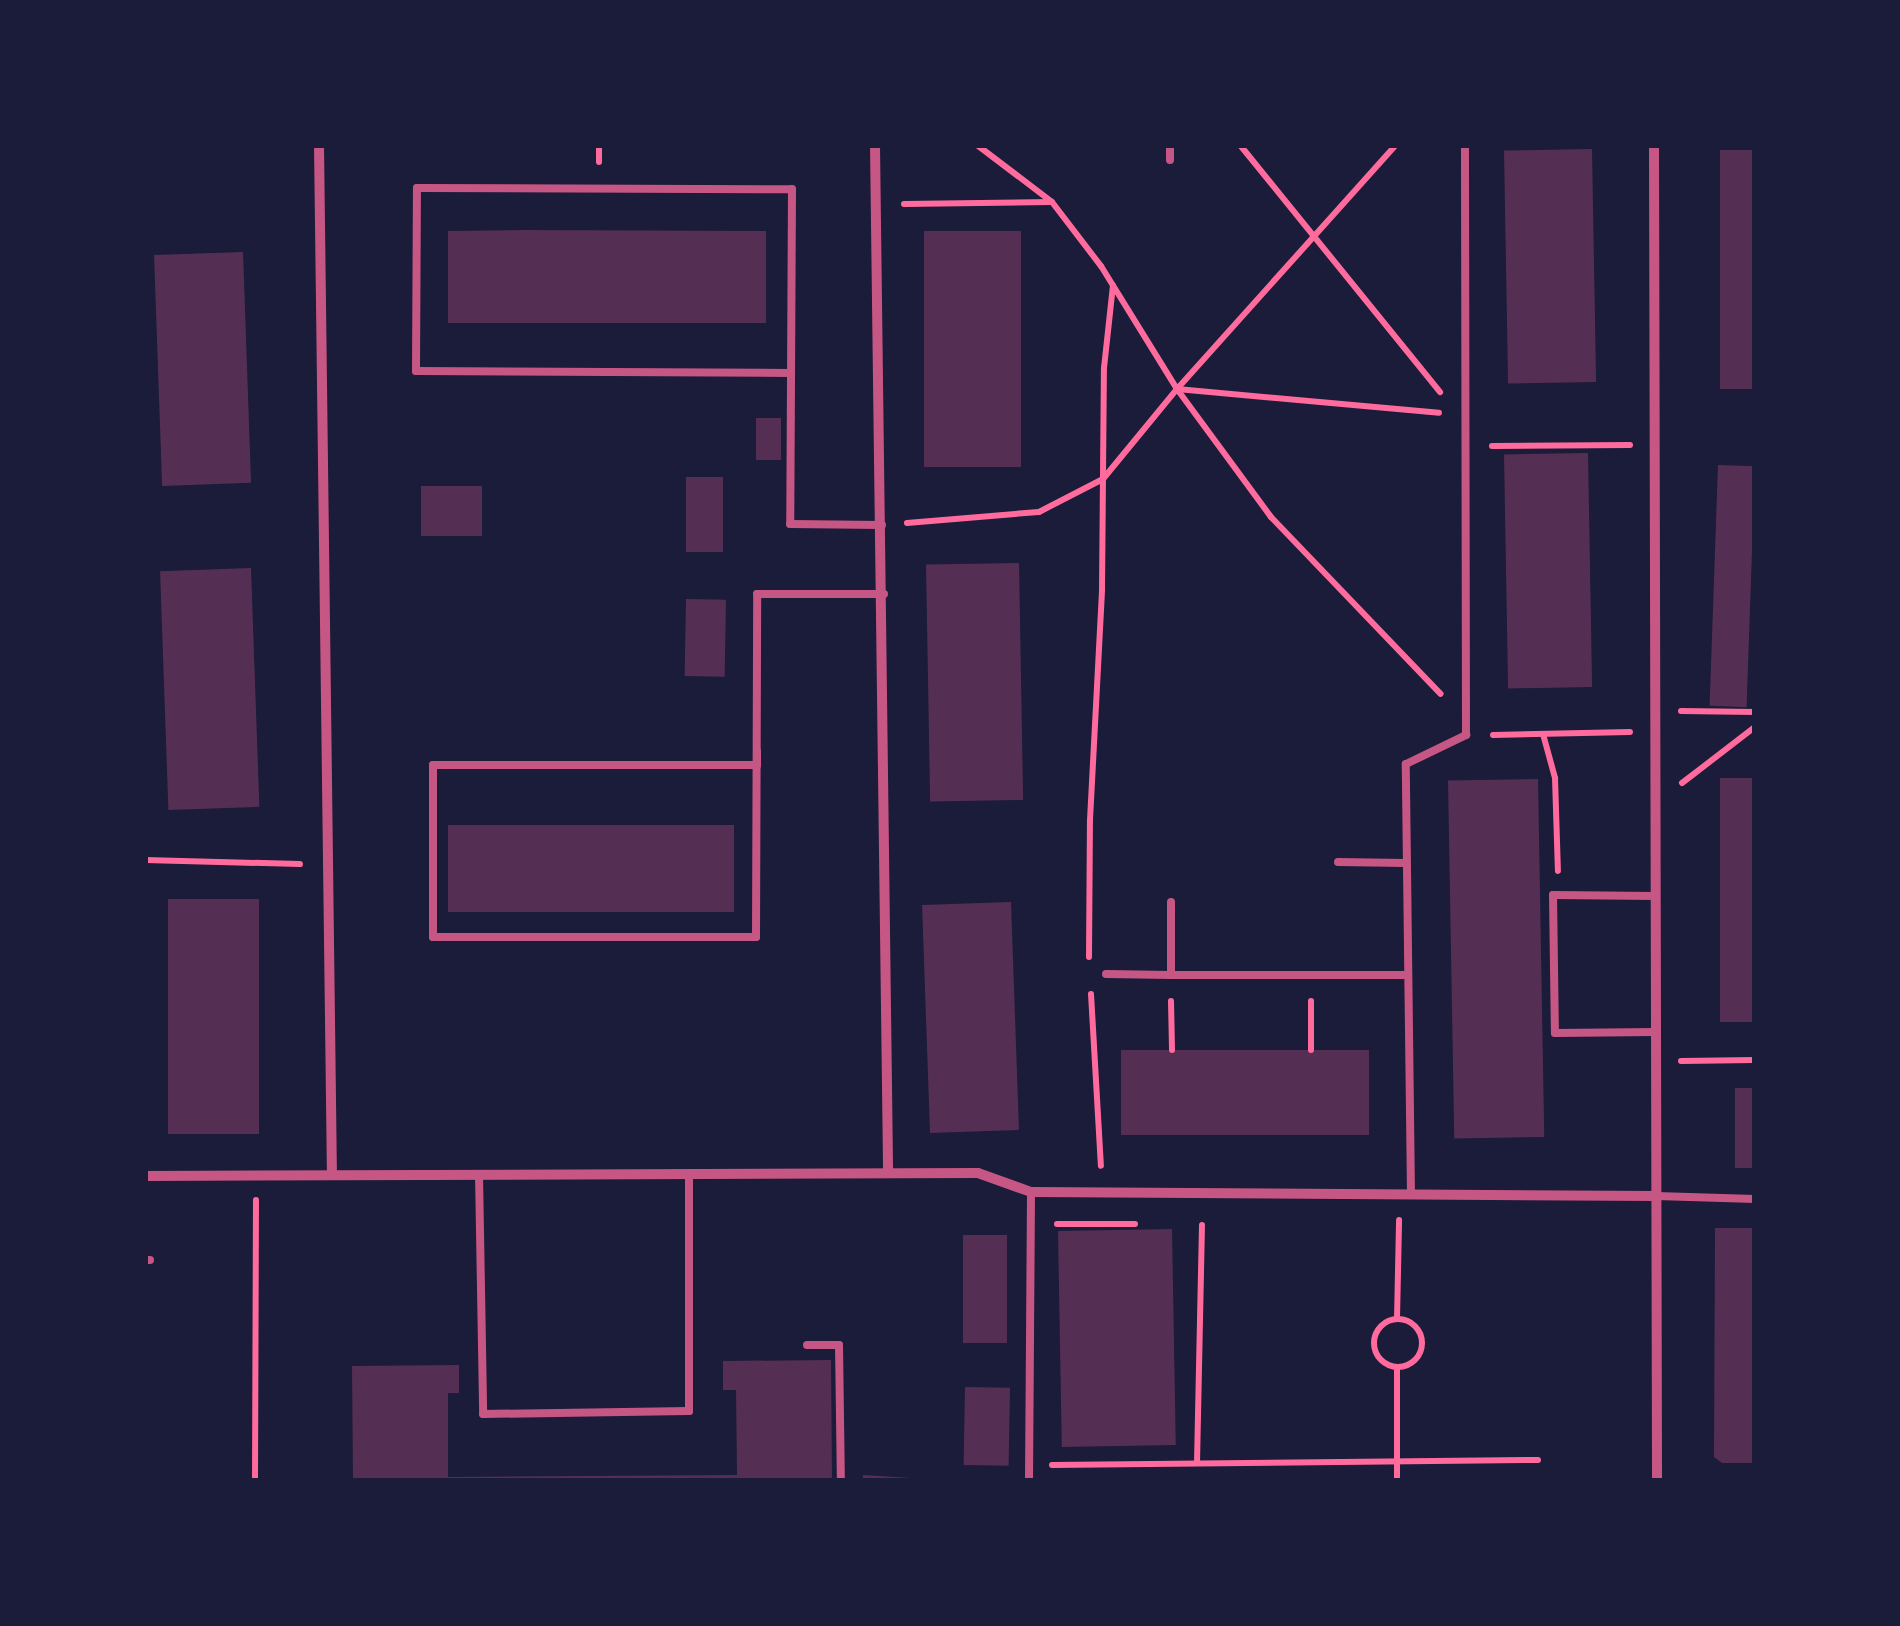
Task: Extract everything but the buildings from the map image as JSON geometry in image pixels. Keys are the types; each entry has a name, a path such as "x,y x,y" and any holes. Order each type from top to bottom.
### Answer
{"street":[{"path":"319,145 332,1175"},
{"path":"875,145 884,594 888,1172"},
{"path":"1654,145 1657,1481"},
{"path":"145,1176 978,1173 1032,1192 1656,1196"}],"lane":[{"path":"1170,145 1170,160"},
{"path":"1404,1194 1406,764 1466,735 1465,145"},
{"path":"791,373 416,371 417,188 792,189 791,373 790,524 882,525"},
{"path":"756,751 756,770 756,882 756,937 433,937 433,766 738,766 756,766 756,751 757,594 884,594"},
{"path":"1338,862 1406,863"},
{"path":"1656,896 1553,896 1555,1033 1656,1032"},
{"path":"1171,902 1171,975"},
{"path":"1106,974 1407,975"},
{"path":"479,1174 483,1414 690,1410 690,1173"},
{"path":"1029,1481 1032,1192"},
{"path":"1656,1196 1755,1200"},
{"path":"807,1345 839,1344 841,1481"}],"path":[{"path":"978,145 1052,202 1113,285 1177,389 1271,517 1466,720"},
{"path":"1240,145 1445,398"},
{"path":"882,525 1039,512 1103,479 1177,389 1396,145"},
{"path":"876,204 1052,202"},
{"path":"1089,964 1104,368 1113,285"},
{"path":"1177,389 1445,413 1466,447 1654,444"},
{"path":"1681,711 1755,712"},
{"path":"1681,784 1755,727"},
{"path":"1466,735 1630,732"},
{"path":"1543,734 1555,778 1560,896"},
{"path":"145,860 326,864"},
{"path":"1171,975 1172,1050"},
{"path":"1310,1050 1312,975"},
{"path":"1090,984 1098,1062 1100,1192"},
{"path":"1680,1061 1755,1060"},
{"path":"255,1481 256,1189"},
{"path":"1397,1319 1404,1194"},
{"path":"1196,1463 1202,1224"},
{"path":"1397,1319 1414,1324 1422,1344 1414,1362 1397,1368 1377,1357 1374,1340 1379,1328 1397,1319"},
{"path":"1397,1368 1397,1481"},
{"path":"1031,1466 1538,1460"}]}
